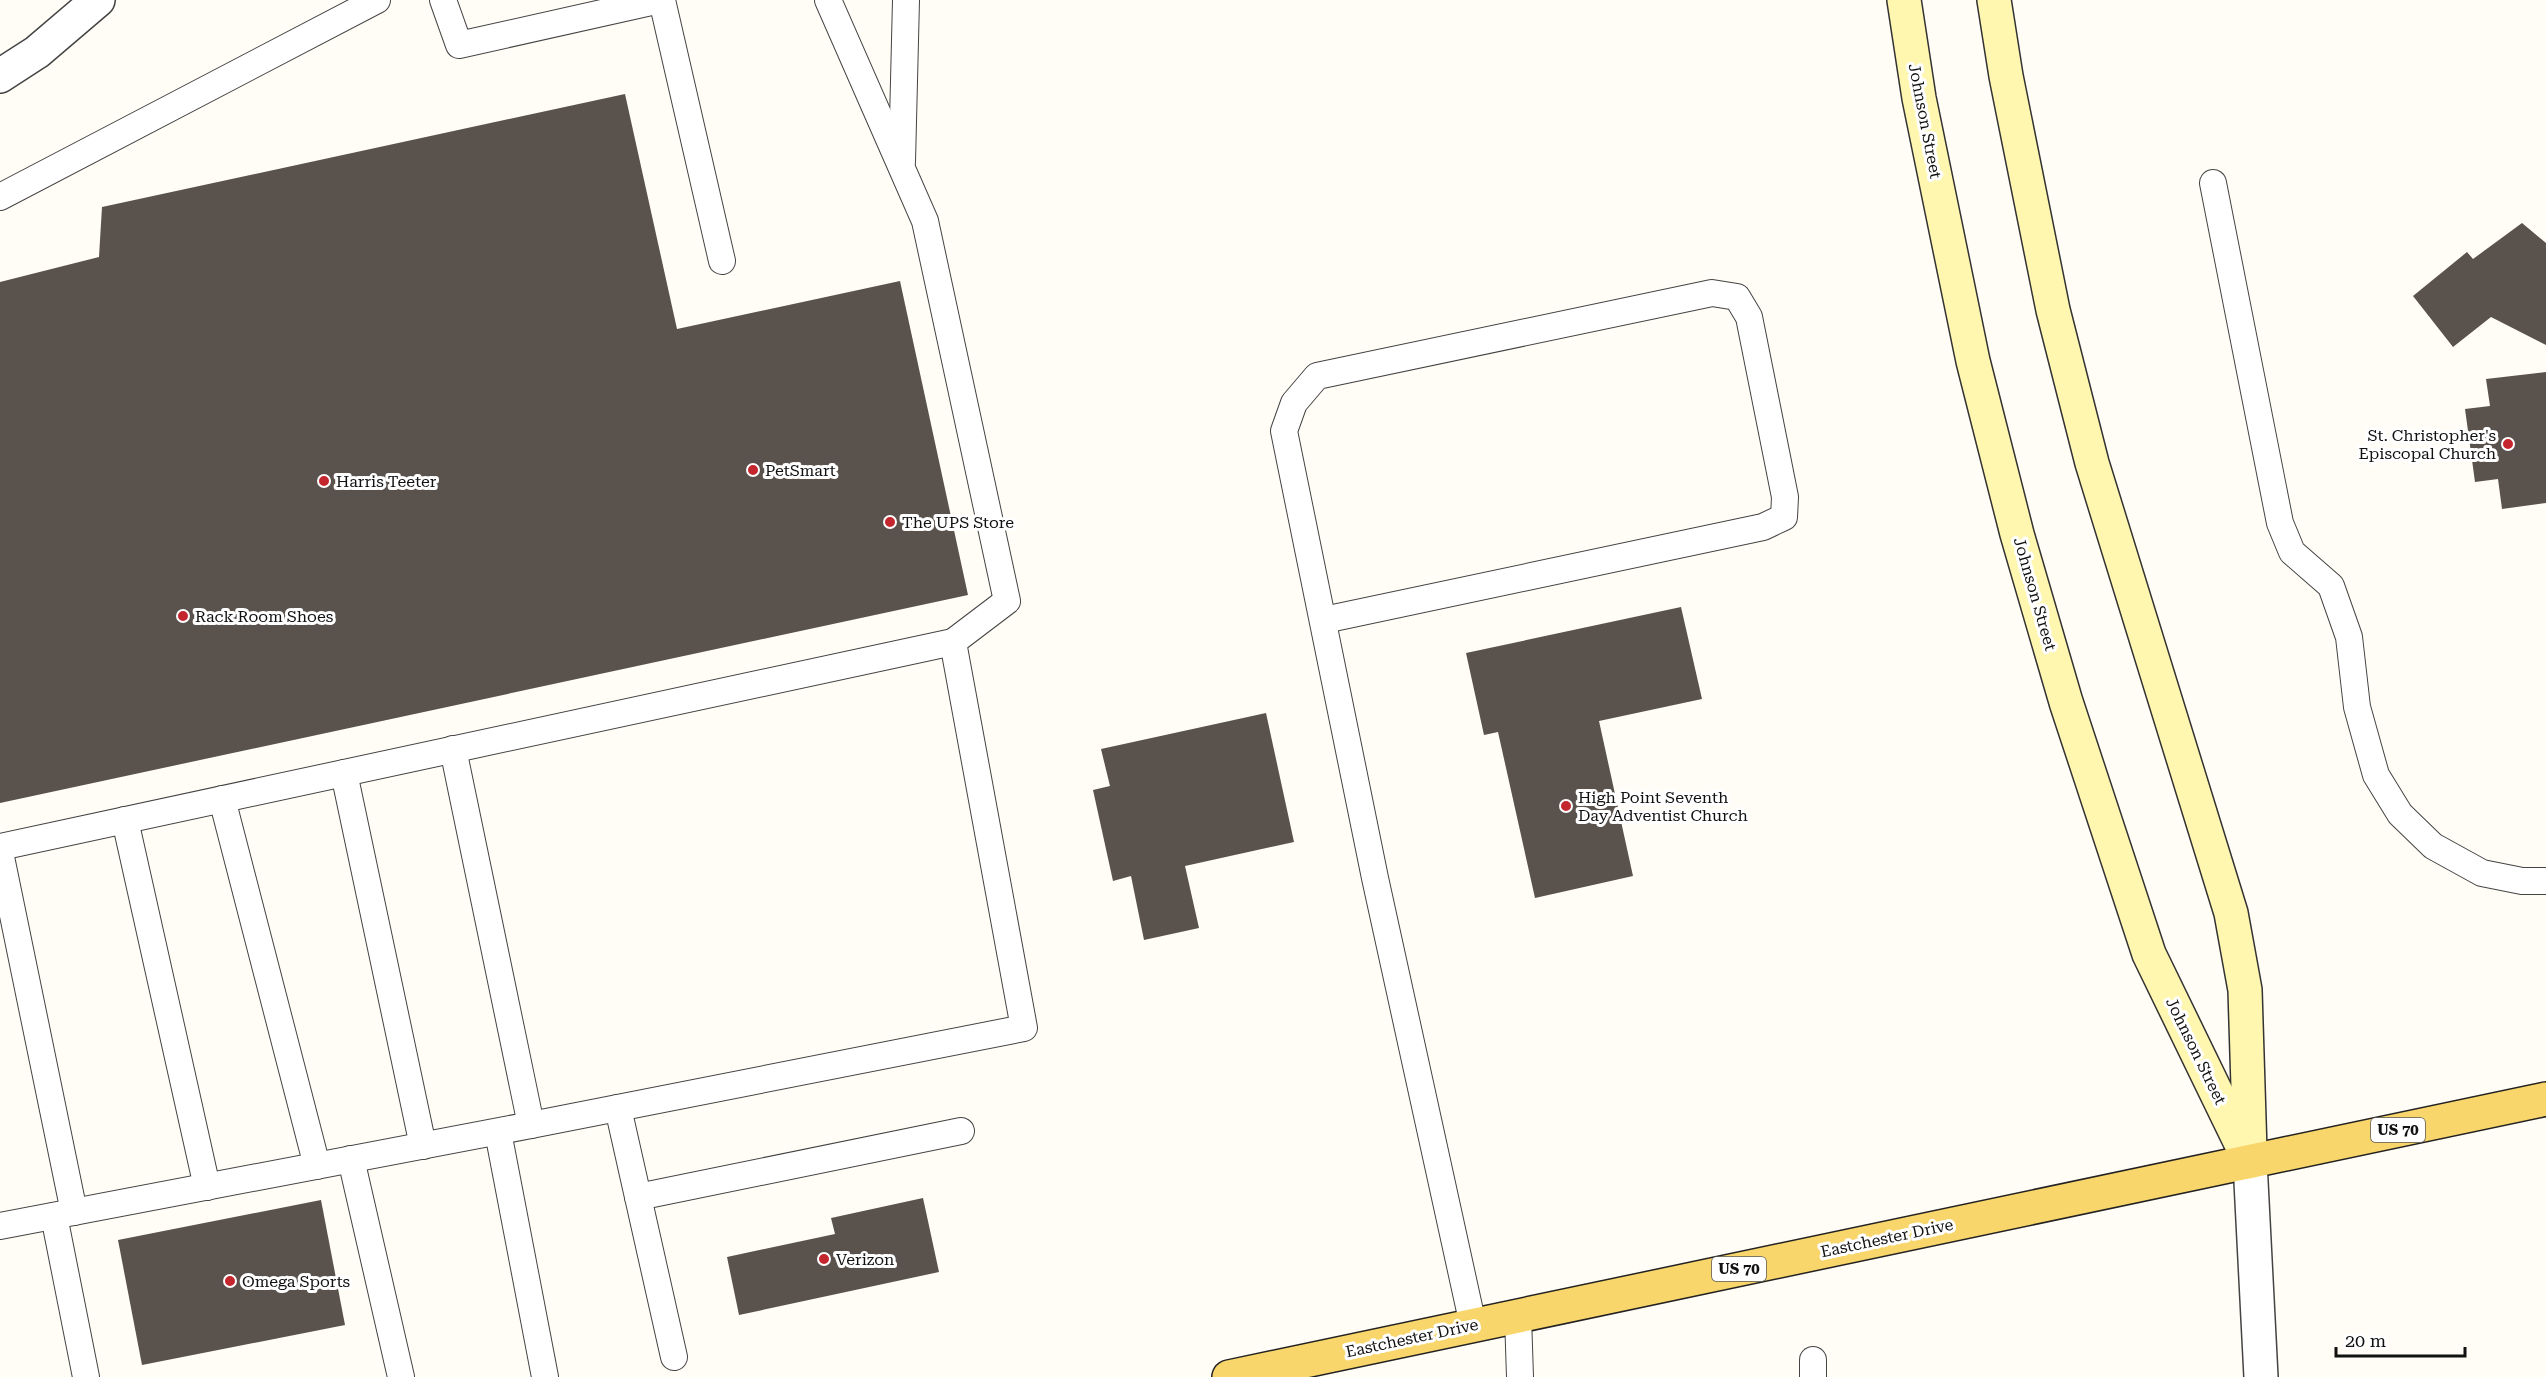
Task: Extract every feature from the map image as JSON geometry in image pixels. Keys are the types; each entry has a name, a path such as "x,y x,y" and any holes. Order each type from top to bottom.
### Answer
{"main road":[{"name":"Johnson Street","path":"1904,0 1919,98 1973,361 2017,534 2066,702 2149,954 2250,1162"},
{"name":"Johnson Street","path":"1994,0 2006,76 2054,310 2092,463 2231,914 2245,990 2250,1162"},
{"name":"Eastchester Drive","path":"1229,1377 2546,1099"}],"street":[{"path":"0,76 37,52 98,0"},
{"name":"Johnson Street","path":"2250,1162 2261,1377"}],"lane":[{"path":"0,197 377,0"},
{"path":"443,0 459,45 562,11 661,0 722,261"},
{"path":"0,847 953,642 1007,601 925,221 828,0"},
{"path":"902,168 906,0"},
{"path":"2213,183 2280,523 2292,552 2331,586 2349,637 2357,708 2376,776 2400,814 2433,846 2482,873 2522,880 2546,881"},
{"path":"1324,620 1763,527 1784,517 1785,496 1749,317 1737,297 1712,293 1317,376 1294,403 1284,431 1375,878 1473,1325"},
{"path":"0,1226 498,1132 1024,1028 953,642"},
{"path":"453,749 531,1125"},
{"path":"344,772 423,1146"},
{"path":"222,799 317,1166"},
{"path":"125,820 207,1187"},
{"path":"0,852 64,1214 86,1377"},
{"path":"618,1108 674,1357"},
{"path":"638,1197 961,1131"},
{"path":"498,1132 545,1377"},
{"path":"351,1160 401,1377"},
{"path":"1518,1316 1520,1377"}],"building":[{"path":"625,94 677,329 900,281 968,595 0,803 0,282 99,257 102,207"},
{"path":"2522,223 2546,243 2546,345 2491,317 2453,347 2413,296 2467,252 2473,259"},
{"name":"St. Christopher's Episcopal Church","path":"2546,372 2546,503 2502,509 2498,479 2475,482 2465,409 2490,406 2486,379"},
{"name":"High Point Seventh Day Adventist Church","path":"1681,607 1702,699 1599,721 1633,876 1535,898 1498,732 1484,735 1466,653"},
{"path":"1266,713 1294,842 1185,866 1199,928 1144,940 1131,876 1113,881 1093,790 1110,786 1101,749"},
{"path":"923,1198 939,1272 739,1315 727,1257 835,1234 831,1218"},
{"path":"321,1200 345,1325 142,1365 118,1240"}],"place":[{"name":"St. Christopher's Episcopal Church","path":"2508,444"},
{"name":"PetSmart","path":"753,470"},
{"name":"Harris Teeter","path":"324,481"},
{"name":"The UPS Store","path":"890,522"},
{"name":"Rack Room Shoes","path":"183,616"},
{"name":"High Point Seventh Day Adventist Church","path":"1566,806"},
{"name":"Verizon","path":"824,1259"},
{"name":"Omega Sports","path":"230,1281"}]}
